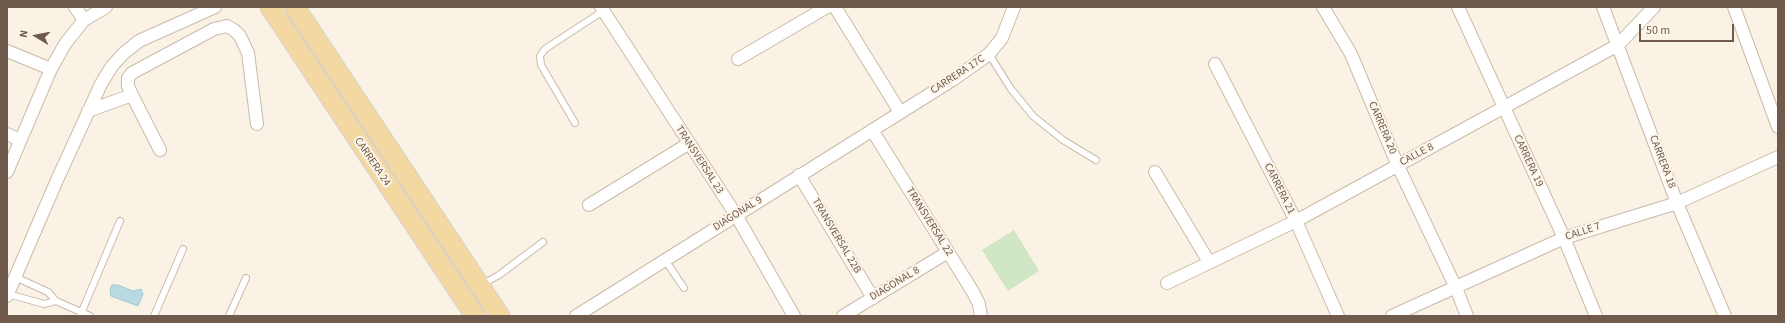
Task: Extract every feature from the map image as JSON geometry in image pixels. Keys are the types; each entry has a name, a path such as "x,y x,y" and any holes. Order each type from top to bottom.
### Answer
{"main road":[{"name":"CARRERA 24","path":"270,7 475,316"},
{"name":"CARRERA 24","path":"295,7 500,316"}],"street":[{"path":"75,7 84,20"},
{"path":"7,172 51,69 65,44 84,20 106,7"},
{"path":"7,295 88,111 101,84 112,66 139,41 215,7"},
{"path":"738,59 827,7"},
{"path":"835,7 900,112"},
{"name":"CARRERA 17C","path":"900,112 954,79 989,54 1002,38 1014,7"},
{"name":"CARRERA 20","path":"1323,7 1351,54 1398,166 1456,288 1467,316"},
{"name":"CARRERA 19","path":"1458,7 1503,109 1564,238 1596,316"},
{"name":"CARRERA 18","path":"1603,7 1678,203 1725,316"},
{"name":"CALLE 8","path":"1167,283 1296,221 1618,45 1654,7"},
{"path":"1734,7 1778,127"},
{"name":"TRANSVERSAL 23","path":"605,8 688,144 736,215 794,316"},
{"path":"160,150 128,86 128,78 132,73 214,29 227,26 234,30 240,36 248,53 257,124"},
{"path":"7,51 51,69"},
{"name":"CARRERA 21","path":"1215,64 1296,221 1338,316"},
{"path":"88,111 132,95"},
{"name":"DIAGONAL 9","path":"576,316 900,112"},
{"name":"TRANSVERSAL 22","path":"872,130 973,292 979,304 981,316"},
{"path":"7,134 20,140"},
{"path":"588,205 688,144"},
{"name":"CALLE 7","path":"1392,316 1564,238 1678,203 1778,157"},
{"path":"1155,172 1209,262"},
{"name":"TRANSVERSAL 22B","path":"799,175 873,298"},
{"name":"DIAGONAL 8","path":"843,316 948,252"}],"lane":[{"path":"575,123 541,65 540,56 545,49 605,8"},
{"path":"989,54 1011,89 1033,116 1063,140 1096,160"},
{"path":"80,314 120,221"},
{"path":"480,286 499,275 543,242"},
{"path":"154,316 183,249"},
{"path":"665,260 684,288"},
{"path":"15,277 48,292 56,301 80,314 90,316"},
{"path":"229,316 246,278"},
{"path":"7,295 44,304 56,301"}],"green space":[{"path":"1014,230 1039,271 1008,291 982,250"}],"water":[{"path":"112,285 118,285 133,291 141,289 143,294 138,306 111,296 110,290"}]}
